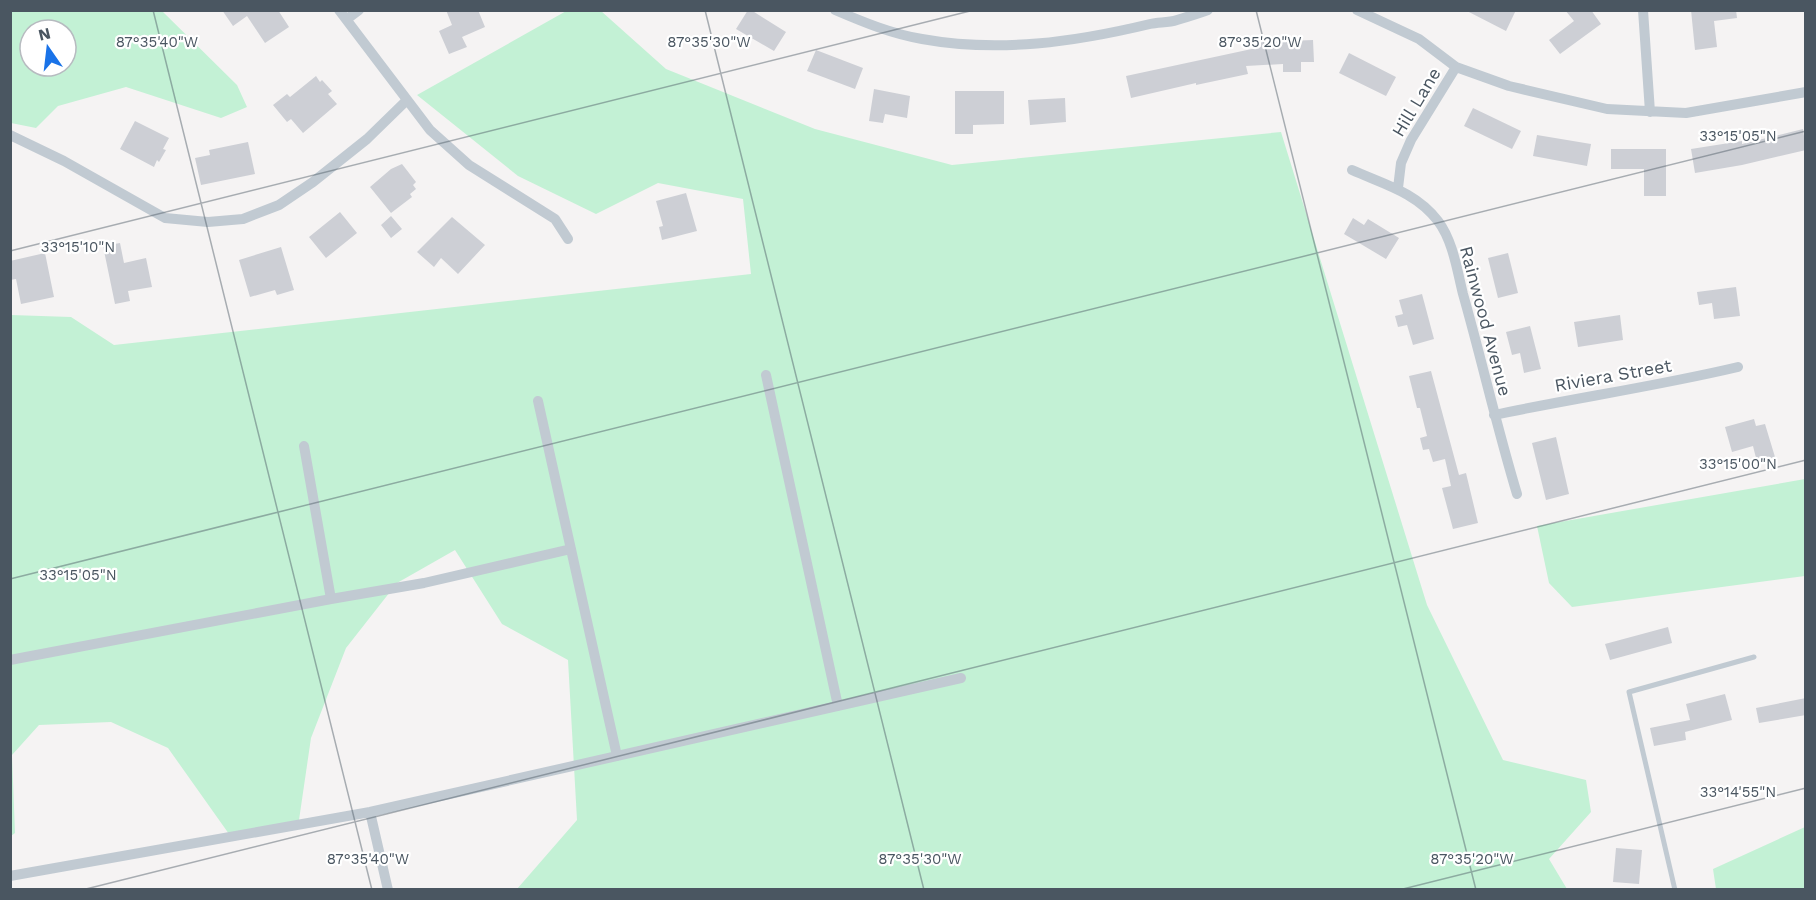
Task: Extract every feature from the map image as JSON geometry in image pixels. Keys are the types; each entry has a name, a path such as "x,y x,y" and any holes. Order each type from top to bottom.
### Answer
{"street":[{"path":"339,10 430,130 469,165 555,219 568,239"},
{"path":"347,19 359,10"},
{"path":"835,10 887,30 920,39 953,44 1003,46 1060,41 1175,21 1208,10"},
{"path":"1357,10 1419,39 1456,67 1509,86 1607,109 1694,112 1806,92"},
{"path":"1643,10 1650,112"},
{"name":"Hill Lane","path":"1398,188 1401,163 1411,140 1456,67"},
{"path":"10,135 64,160 165,218 208,222 243,219 279,205 313,182 367,139 406,101"},
{"name":"Rainwood Avenue","path":"1352,170 1398,188 1414,197 1438,221 1453,252 1494,415 1517,494"},
{"name":"Riviera Street","path":"1494,415 1529,406 1694,378 1738,367"},
{"path":"766,375 838,706"},
{"path":"538,400 617,756"},
{"path":"304,446 331,599"},
{"path":"10,660 424,582 570,549"},
{"path":"10,876 370,812 961,678"},
{"path":"370,812 388,890"}],"lane":[{"path":"1675,890 1629,692 1754,657"}],"green space":[{"path":"11,10 162,11 237,85 247,107 221,118 126,87 58,106 36,128 11,123"},
{"path":"568,10 601,11 666,69 815,129 952,165 1281,132 1427,605 1503,760 1586,780 1591,812 1549,859 1567,889 517,889 577,820 568,660 502,624 455,550 397,583 346,648 311,738 299,820 229,834 168,748 111,722 39,725 12,755 15,833 11,836 11,315 71,317 114,345 751,274 743,199 658,183 596,214 518,176 417,95"},
{"path":"1805,479 1805,576 1572,607 1549,583 1537,526"},
{"path":"1805,827 1805,889 1716,889 1713,869"}],"building":[{"path":"222,10 278,10 289,27 265,43 247,16 233,26"},
{"path":"446,10 478,10 485,27 462,37 467,47 449,54 439,31 452,25"},
{"path":"748,10 786,32 774,51 736,29"},
{"path":"1465,10 1516,10 1506,31"},
{"path":"1565,10 1591,10 1601,24 1560,54 1549,40 1574,21"},
{"path":"1691,10 1736,10 1737,18 1714,21 1717,47 1695,50"},
{"path":"1313,40 1314,62 1301,62 1301,72 1283,72 1283,64 1246,66 1248,74 1131,98 1126,76 1261,47 1261,42"},
{"path":"816,50 863,68 855,89 807,71"},
{"path":"1349,53 1396,77 1386,96 1339,73"},
{"path":"316,76 332,91 328,94 337,104 303,133 291,119 287,122 273,105 287,94 290,97"},
{"path":"874,89 910,96 907,118 885,114 883,123 869,121"},
{"path":"955,91 1004,91 1004,124 973,125 973,134 955,134"},
{"path":"1065,98 1066,122 1030,125 1028,100"},
{"path":"1473,108 1521,131 1512,149 1464,126"},
{"path":"135,121 169,138 163,149 166,150 154,167 120,149"},
{"path":"1803,129 1806,150 1695,173 1691,149 1742,141 1742,144"},
{"path":"1537,135 1591,144 1587,166 1533,156"},
{"path":"248,142 255,174 201,185 195,158 210,155 209,150"},
{"path":"1611,149 1666,149 1666,196 1644,196 1644,169 1611,169"},
{"path":"402,164 416,182 413,185 416,189 410,194 412,197 391,213 370,187 391,169"},
{"path":"686,193 697,231 662,240 659,227 663,226 656,201"},
{"path":"340,212 357,233 326,258 309,237"},
{"path":"391,216 402,229 391,238 381,225"},
{"path":"452,217 485,245 458,274 441,258 434,267 417,252"},
{"path":"1353,218 1364,225 1368,219 1399,238 1386,259 1344,234"},
{"path":"120,243 124,263 146,258 152,287 128,291 130,301 115,304 103,246"},
{"path":"281,247 294,290 277,295 275,290 250,297 239,260"},
{"path":"45,253 54,297 21,304 16,279 10,280 10,261"},
{"path":"1508,253 1518,293 1498,298 1488,258"},
{"path":"1736,287 1740,316 1714,319 1712,303 1699,305 1697,292"},
{"path":"1422,294 1434,339 1413,345 1407,325 1398,327 1395,316 1403,314 1399,300"},
{"path":"1620,315 1623,340 1578,347 1574,322"},
{"path":"1530,326 1541,369 1524,373 1520,353 1512,355 1506,332"},
{"path":"1431,371 1459,475 1466,473 1478,523 1453,529 1442,488 1451,486 1445,459 1433,462 1429,449 1423,450 1420,438 1427,436 1409,376"},
{"path":"1754,419 1756,426 1765,424 1775,457 1757,462 1753,446 1732,452 1725,427"},
{"path":"1556,437 1569,494 1546,500 1532,443"},
{"path":"1668,627 1672,643 1610,660 1605,644"},
{"path":"1725,694 1732,720 1685,732 1686,740 1654,746 1650,728 1690,720 1686,704"},
{"path":"1806,698 1806,715 1759,723 1756,708"},
{"path":"1616,848 1642,850 1639,884 1613,882"}]}
